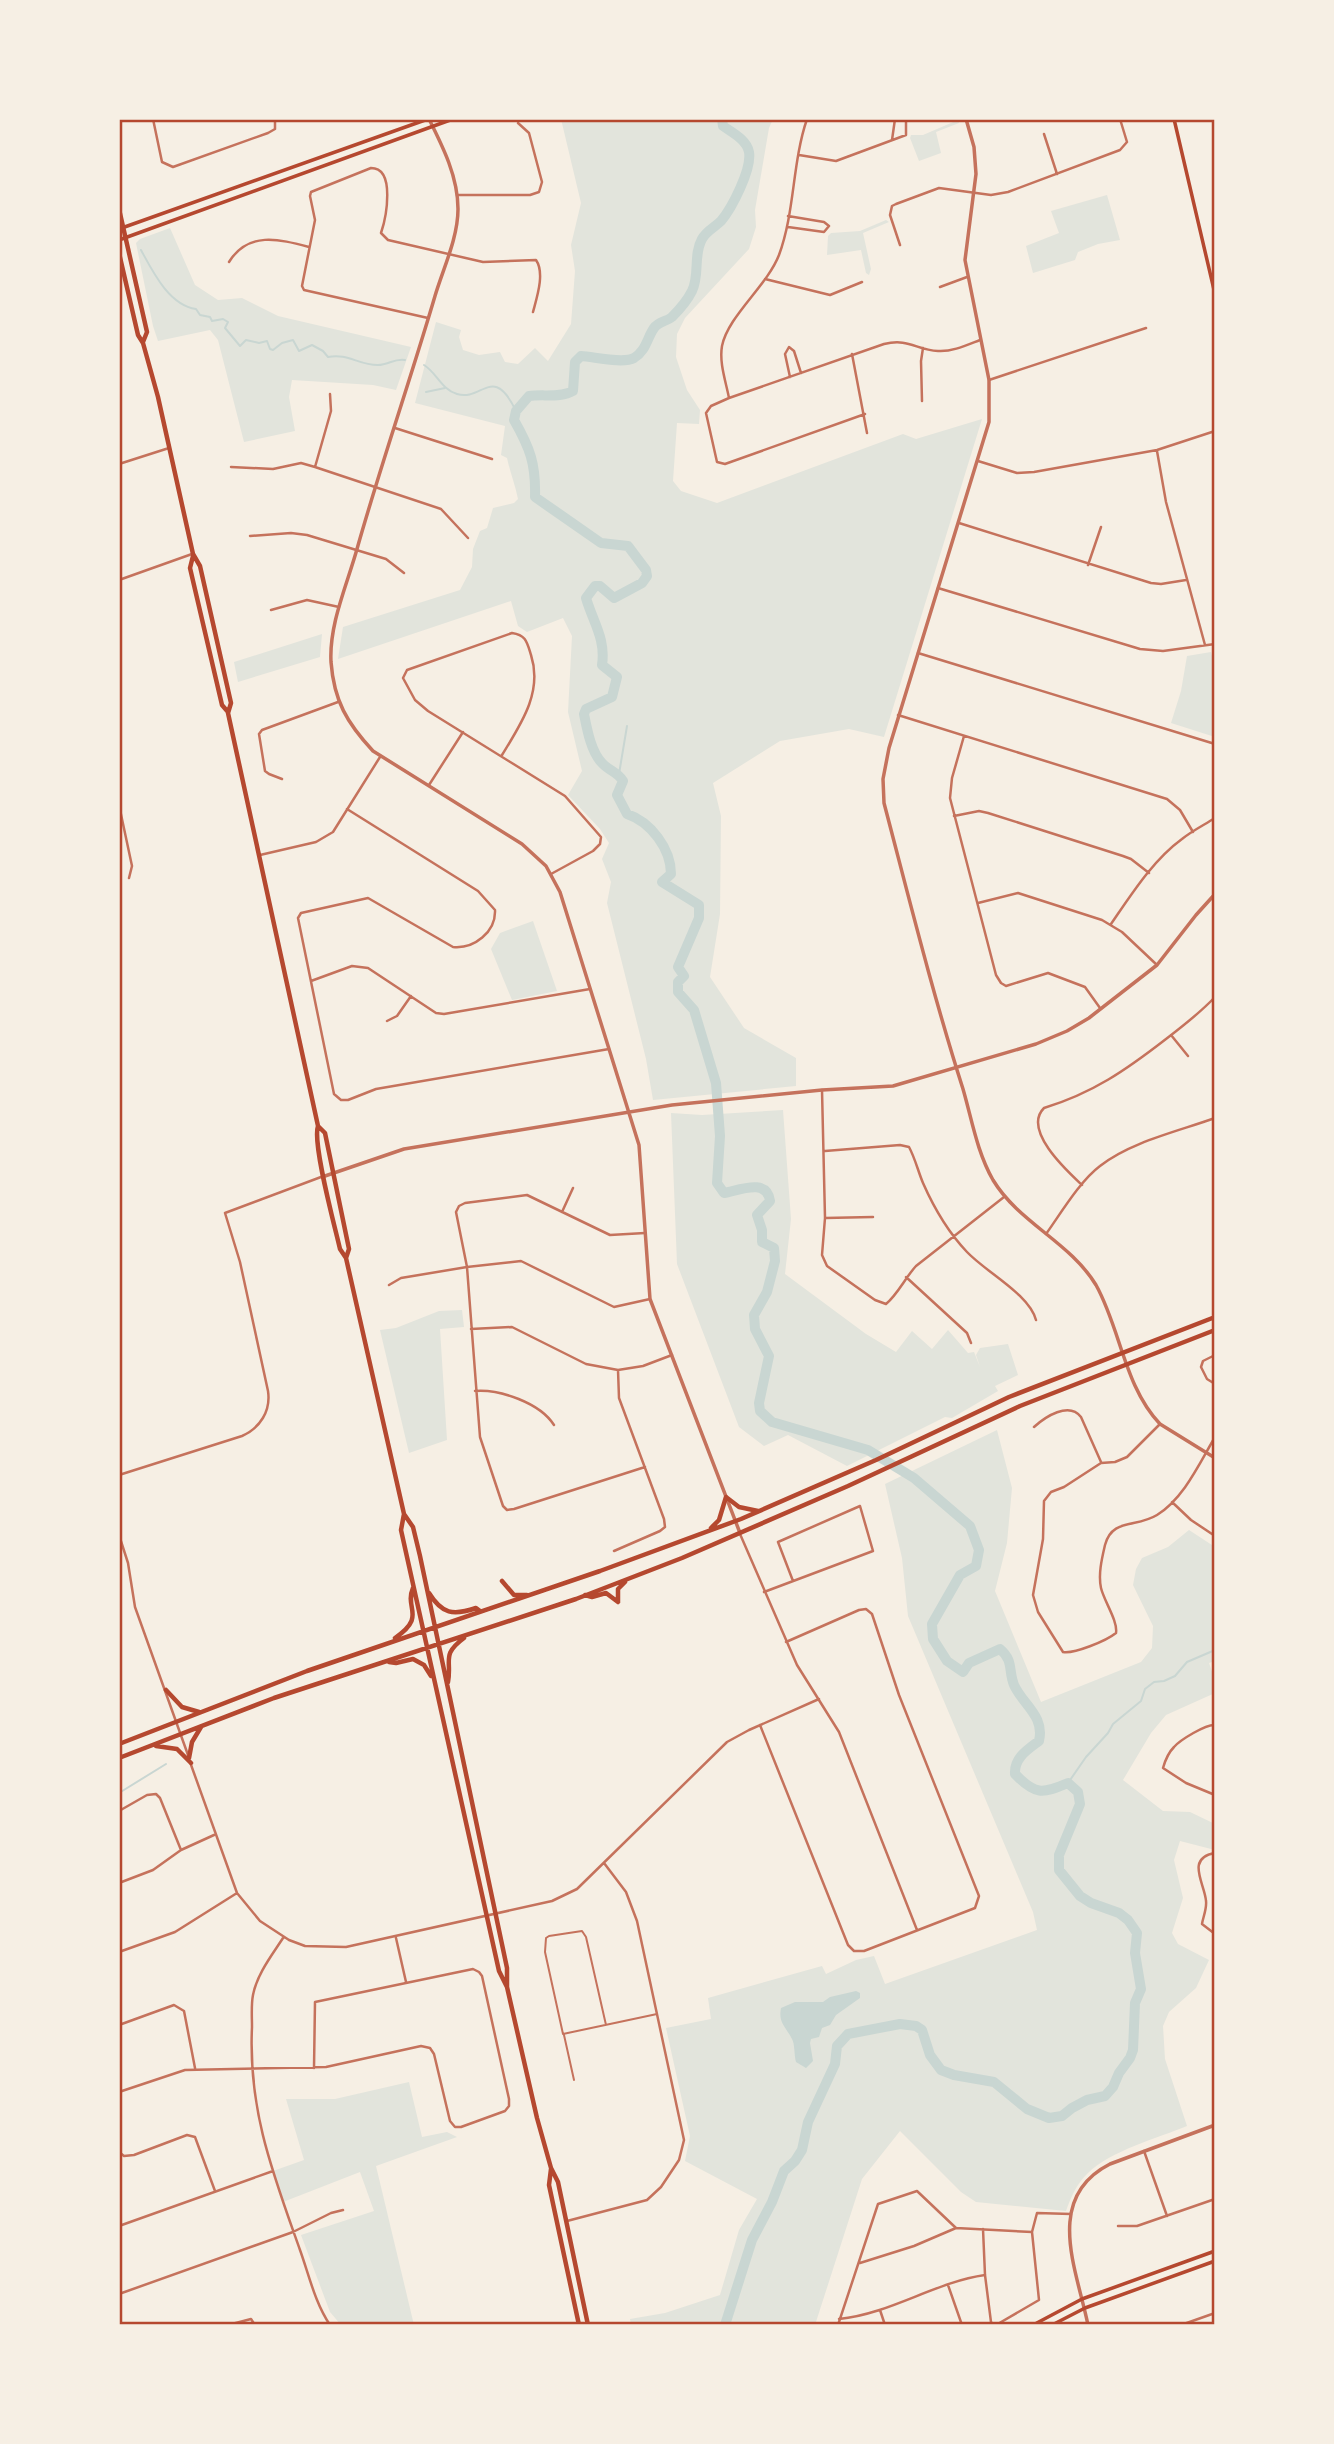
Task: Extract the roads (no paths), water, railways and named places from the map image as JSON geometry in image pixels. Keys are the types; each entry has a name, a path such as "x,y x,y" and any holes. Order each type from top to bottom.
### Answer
{"main road":[{"path":"121,228 429,119"},
{"path":"119,240 453,119"},
{"path":"1174,119 1215,294"},
{"path":"119,209 121,228 147,332 143,343"},
{"path":"119,253 193,554 200,566 231,703 228,713"},
{"path":"193,554 190,568 222,705 228,713 318,1126 325,1133 349,1249 346,1258"},
{"path":"318,1126 315,1133 340,1249 346,1258 404,1514 413,1527 427,1588 507,1968 507,1987"},
{"path":"119,1744 243,1694 735,1521 876,1460 1009,1397 1215,1317"},
{"path":"119,1758 274,1698 388,1662 637,1576 740,1534 1020,1406 1215,1330"},
{"path":"709,1531 719,1520 726,1497 743,1509 762,1510"},
{"path":"404,1514 401,1530 486,1916 499,1971 507,1987 551,2168 558,2182 588,2325"},
{"path":"585,1595 592,1597 607,1593 618,1602 620,1585 637,1576"},
{"path":"502,1581 514,1595 528,1595"},
{"path":"386,1643 405,1631 411,1622 414,1610 411,1594 414,1588"},
{"path":"427,1588 436,1603 446,1610 459,1614 476,1608 481,1611"},
{"path":"448,1686 449,1655 457,1643 471,1634"},
{"path":"388,1662 413,1659 421,1663 429,1672 435,1689"},
{"path":"166,1690 182,1707 200,1713"},
{"path":"190,1760 192,1742 202,1725"},
{"path":"152,1745 177,1749 190,1760"},
{"path":"551,2168 549,2185 579,2325"},
{"path":"1034,2325 1082,2299 1215,2251"},
{"path":"1052,2325 1085,2308 1215,2261"}],"street":[{"path":"153,119 162,162 173,167 268,133 275,129 275,119"},
{"path":"429,119 446,154 457,195 458,212 395,429 339,607 331,659 338,702 356,733 380,757 522,844 551,874 561,892 639,1145 650,1299 764,1592 797,1665 839,1732 917,1930"},
{"path":"729,398 722,365 722,345 734,320 765,279 778,256 787,227 807,119"},
{"path":"892,140 895,119"},
{"path":"799,155 836,161 906,135 906,119"},
{"path":"966,119 976,174 965,246 967,277 989,380 989,422 898,715 885,765 884,803 982,1157 1004,1196 1030,1222 1072,1255 1095,1284 1140,1399 1160,1423 1215,1458"},
{"path":"900,245 890,215 892,206 939,188 992,195 1008,192 1120,150 1127,142 1119,119"},
{"path":"457,195 530,195 540,192 542,182 529,133 518,123"},
{"path":"1044,134 1058,173"},
{"path":"428,318 304,290 302,286 315,220 311,192 377,168 388,194 381,233 383,236 388,240 483,262 536,260 539,265 538,293 533,312"},
{"path":"787,227 824,232 829,226 824,222 788,216"},
{"path":"229,262 236,250 259,241 278,239 309,247"},
{"path":"940,287 967,277"},
{"path":"765,279 830,295 862,282"},
{"path":"989,380 1146,328"},
{"path":"865,414 731,463 719,464 706,414 710,406 729,398 852,354 894,342 913,343 923,348 945,351 981,340"},
{"path":"790,377 785,354 789,347 794,351 801,373"},
{"path":"922,401 923,348"},
{"path":"852,354 867,433"},
{"path":"315,467 331,411 330,394"},
{"path":"395,429 492,459"},
{"path":"978,461 1025,473 1157,450 1215,431"},
{"path":"119,464 169,448"},
{"path":"1157,450 1166,502 1205,645"},
{"path":"231,467 273,469 300,463 315,467 441,509 468,538"},
{"path":"959,523 1151,583 1186,580"},
{"path":"1088,565 1101,527"},
{"path":"250,536 291,533 307,535 386,559 404,573"},
{"path":"119,580 193,554"},
{"path":"938,588 1140,649 1163,651 1215,644"},
{"path":"271,610 307,600 339,607"},
{"path":"502,755 528,711 531,699 535,668 526,638 512,633 407,670 403,678 415,699 428,711 565,796 601,837 600,844 593,851 551,874"},
{"path":"918,653 1215,744"},
{"path":"282,779 265,771 259,734 262,730 338,702"},
{"path":"898,715 1167,799 1180,810 1193,832"},
{"path":"428,786 463,732"},
{"path":"964,736 952,778 950,797 996,975 1006,986 1052,974 1085,987 1101,1009"},
{"path":"260,855 316,842 333,832 380,757"},
{"path":"119,804 132,866 129,878"},
{"path":"347,809 478,891 495,909 496,918 477,943 461,948 453,947 368,898 306,911 298,918 334,1094 341,1100 348,1100 376,1089 609,1049"},
{"path":"954,816 979,811 988,813 1123,856 1149,873"},
{"path":"1111,924 1149,873 1181,839 1215,818"},
{"path":"978,903 1018,893 1111,924 1137,943 1157,965"},
{"path":"119,1475 242,1437 258,1426 266,1412 270,1400 240,1262 225,1213 286,1188 404,1149 689,1103 893,1086 1036,1044 1067,1031 1101,1009 1157,965 1187,925 1215,895"},
{"path":"311,981 359,965 368,968 436,1013 444,1014 591,989"},
{"path":"387,1021 397,1016 411,996"},
{"path":"1082,1185 1050,1152 1037,1119 1039,1113 1044,1108 1088,1092 1111,1080 1199,1014 1215,997"},
{"path":"1171,1035 1188,1056"},
{"path":"822,1090 825,1218 822,1255 827,1266 876,1300 886,1304 905,1276 1004,1196"},
{"path":"1046,1234 1099,1166 1121,1154 1215,1118"},
{"path":"823,1151 900,1145 909,1147 932,1204 954,1236 987,1272 1019,1295 1033,1309 1036,1320"},
{"path":"562,1212 573,1188"},
{"path":"645,1233 610,1235 527,1195 465,1203 459,1206 456,1212 467,1267 480,1437 503,1506 507,1510 645,1467"},
{"path":"825,1218 873,1217"},
{"path":"389,1285 401,1278 521,1261 614,1307 650,1299"},
{"path":"905,1276 967,1333 971,1343"},
{"path":"471,1329 512,1327 586,1364 618,1370 643,1366 672,1355"},
{"path":"1215,1355 1203,1361 1201,1367 1202,1373 1215,1384"},
{"path":"614,1551 664,1527 664,1519 619,1398 618,1370"},
{"path":"475,1391 491,1390 502,1393 543,1412 554,1425"},
{"path":"1034,1427 1044,1418 1069,1409 1079,1413 1101,1463"},
{"path":"1160,1423 1127,1457 1115,1462 1101,1463 1064,1487 1051,1492 1044,1501 1043,1539 1034,1595 1038,1612 1062,1652 1070,1653 1109,1638 1117,1630 1100,1581 1105,1543 1110,1532 1113,1528 1137,1523 1156,1515 1172,1502 1187,1484 1215,1437"},
{"path":"1172,1502 1191,1520 1215,1536"},
{"path":"764,1592 793,1581 873,1550 860,1506 778,1542 793,1581"},
{"path":"119,1535 128,1563 135,1607 237,1893 260,1922 283,1938 305,1946 346,1947 396,1937 552,1901 577,1889 727,1742 819,1699"},
{"path":"760,1725 848,1945 854,1951 864,1951 975,1908 979,1896 899,1695 872,1614 866,1609 859,1609 786,1642"},
{"path":"1215,1725 1210,1724 1175,1745 1163,1768 1186,1783 1215,1795"},
{"path":"119,1811 147,1795 156,1794 181,1850"},
{"path":"119,1883 153,1870 181,1850 215,1835"},
{"path":"1215,1853 1210,1853 1202,1860 1198,1870 1206,1900 1202,1924 1215,1934"},
{"path":"566,2221 647,2200 661,2187 683,2151 683,2129 632,1903 620,1882 604,1863"},
{"path":"119,1952 175,1932 237,1893"},
{"path":"396,1937 407,1982"},
{"path":"283,1938 258,1980 253,1995 252,2068 257,2115 293,2232 313,2289 330,2325"},
{"path":"119,2092 185,2070 195,2069 314,2068 326,2067 421,2046 430,2048 434,2054 450,2122 455,2127 505,2111 509,2106 479,1972 473,1969 315,2002 314,2068"},
{"path":"119,2025 174,2005 180,2006 184,2011 195,2069"},
{"path":"1088,2325 1069,2246 1070,2214 1084,2186 1096,2173 1110,2164 1215,2125"},
{"path":"119,2152 124,2156 134,2155 187,2135 195,2137 215,2190"},
{"path":"1144,2151 1167,2216"},
{"path":"119,2226 273,2171"},
{"path":"838,2325 878,2204 917,2190 957,2228"},
{"path":"1118,2226 1136,2226 1215,2199"},
{"path":"119,2294 293,2232 343,2210"},
{"path":"983,2229 991,2322 995,2325 1039,2300 1032,2232 1037,2213 1070,2214"},
{"path":"858,2263 914,2246 957,2228 1032,2232"},
{"path":"839,2319 880,2310 967,2277 985,2274"},
{"path":"948,2285 961,2325"},
{"path":"880,2310 884,2325"},
{"path":"1181,2325 1215,2313"},
{"path":"228,2325 251,2319 255,2325"}],"lane":[{"path":"574,2080 545,1952 546,1938 582,1931 586,1937 606,2025"},
{"path":"564,2034 658,2014"}],"waterway":[{"path":"722,119 723,126 746,144 749,159 735,198 721,221 706,234 699,245 696,278 688,298 672,317 656,326 644,348 634,358 616,360 581,356 575,362 573,391 557,395 529,396 516,411 514,420 531,457 535,497 601,543 628,546 646,570 647,576 642,583 614,598 600,586 595,586 586,598 601,639 602,665 617,677 612,697 586,709 584,714 595,753 605,766 623,781 617,795 627,814 644,823 658,838 668,855 671,874 662,882 699,905 699,918 678,967 684,976 678,982 678,992 694,1010 716,1083 720,1136 717,1183 724,1193 752,1187 764,1190 770,1201 757,1215 762,1230 762,1242 774,1248 775,1261 767,1292 754,1315 755,1329 769,1356 759,1403 760,1411 772,1422 868,1450 914,1478 970,1526 979,1550 976,1566 960,1575 932,1624 933,1639 947,1661 963,1672 969,1663 1000,1649 1007,1658 1014,1685 1036,1718 1040,1732 1039,1741 1019,1759 1015,1774 1028,1786 1039,1791 1068,1783 1078,1792 1080,1804 1059,1855 1059,1870 1080,1896 1119,1913 1137,1933 1135,1953 1141,1989 1135,2003 1133,2050 1113,2087 1105,2096 1087,2100 1062,2116 1049,2118 1027,2109 994,2082 941,2070 930,2055 922,2030 916,2026 900,2024 848,2034 837,2046 835,2064 808,2122 802,2150 784,2171 772,2202 752,2240 725,2325"},
{"path":"141,250 170,294 186,306 196,309 200,315 210,317 212,321 223,319 228,322 225,328 240,346 246,340 259,343 267,341 273,350 282,343 293,340 299,351 312,345 328,357 378,365 405,360"},
{"path":"424,365 457,394 466,395 494,387 501,389 516,411"},
{"path":"426,392 445,388"},
{"path":"619,774 627,726"},
{"path":"1068,1783 1113,1724 1141,1701 1145,1689 1154,1682 1175,1676 1187,1662 1215,1650"},
{"path":"119,1793 166,1764"}]}
